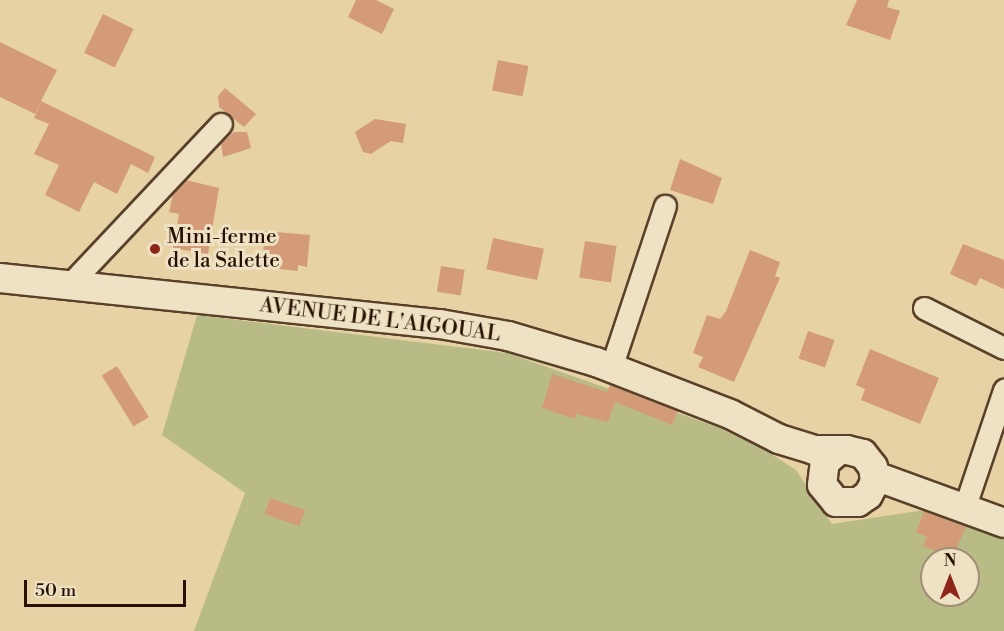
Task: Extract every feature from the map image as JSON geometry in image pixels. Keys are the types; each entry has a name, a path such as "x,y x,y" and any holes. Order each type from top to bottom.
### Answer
{"main road":[{"name":"AVENUE DE L'AIGOUAL","path":"0,278 440,324 508,336 611,368 730,414 779,439 814,450 838,451"},
{"name":"AVENUE DE L'AIGOUAL","path":"779,439 820,478"},
{"path":"838,451 863,454 872,485 851,504 836,502 825,492 820,478 825,462 838,451"},
{"path":"872,485 913,491 1004,523"}],"street":[{"path":"70,284 221,124"},
{"path":"611,368 665,206"},
{"path":"924,308 1004,348"},
{"path":"964,509 1004,390"}],"green space":[{"path":"197,315 507,353 717,427 765,450 796,470 832,524 925,510 1004,540 1004,631 194,631 245,493 162,435"}],"building":[{"path":"356,0 376,0 394,9 382,34 348,17"},
{"path":"857,0 889,0 887,7 900,11 890,40 846,25"},
{"path":"103,14 134,29 115,68 84,53"},
{"path":"0,42 57,70 41,101 155,157 148,173 131,164 117,194 94,182 79,212 45,195 59,165 34,154 49,124 34,118 41,102 35,114 0,97"},
{"path":"498,60 528,66 523,96 492,90"},
{"path":"225,88 256,114 244,127 219,107 218,96"},
{"path":"375,119 406,124 403,143 391,141 371,154 363,152 355,132"},
{"path":"234,132 247,132 251,148 223,157 221,143"},
{"path":"680,159 722,178 713,204 670,190"},
{"path":"186,180 219,188 208,254 173,248 179,214 169,212 173,194"},
{"path":"265,231 310,235 307,267 298,265 298,271 262,267"},
{"path":"493,238 544,249 537,280 486,269"},
{"path":"585,241 617,246 611,283 579,278"},
{"path":"963,244 1004,260 1004,289 980,278 976,286 950,274"},
{"path":"750,250 780,262 775,276 780,278 734,382 698,367 703,357 693,353 707,315 720,319 726,311"},
{"path":"441,266 465,270 461,295 437,292"},
{"path":"808,331 834,340 825,368 799,358"},
{"path":"870,349 939,378 920,424 861,400 865,389 856,385"},
{"path":"117,366 149,417 134,426 102,376"},
{"path":"552,374 607,392 610,385 678,411 672,425 615,402 608,422 576,414 575,419 542,408"},
{"path":"270,498 305,510 299,526 264,514"},
{"path":"924,511 966,527 957,547 926,547 923,546 927,537 916,532"}],"place":[{"name":"Mini-ferme de la Salette","path":"155,249"}]}
